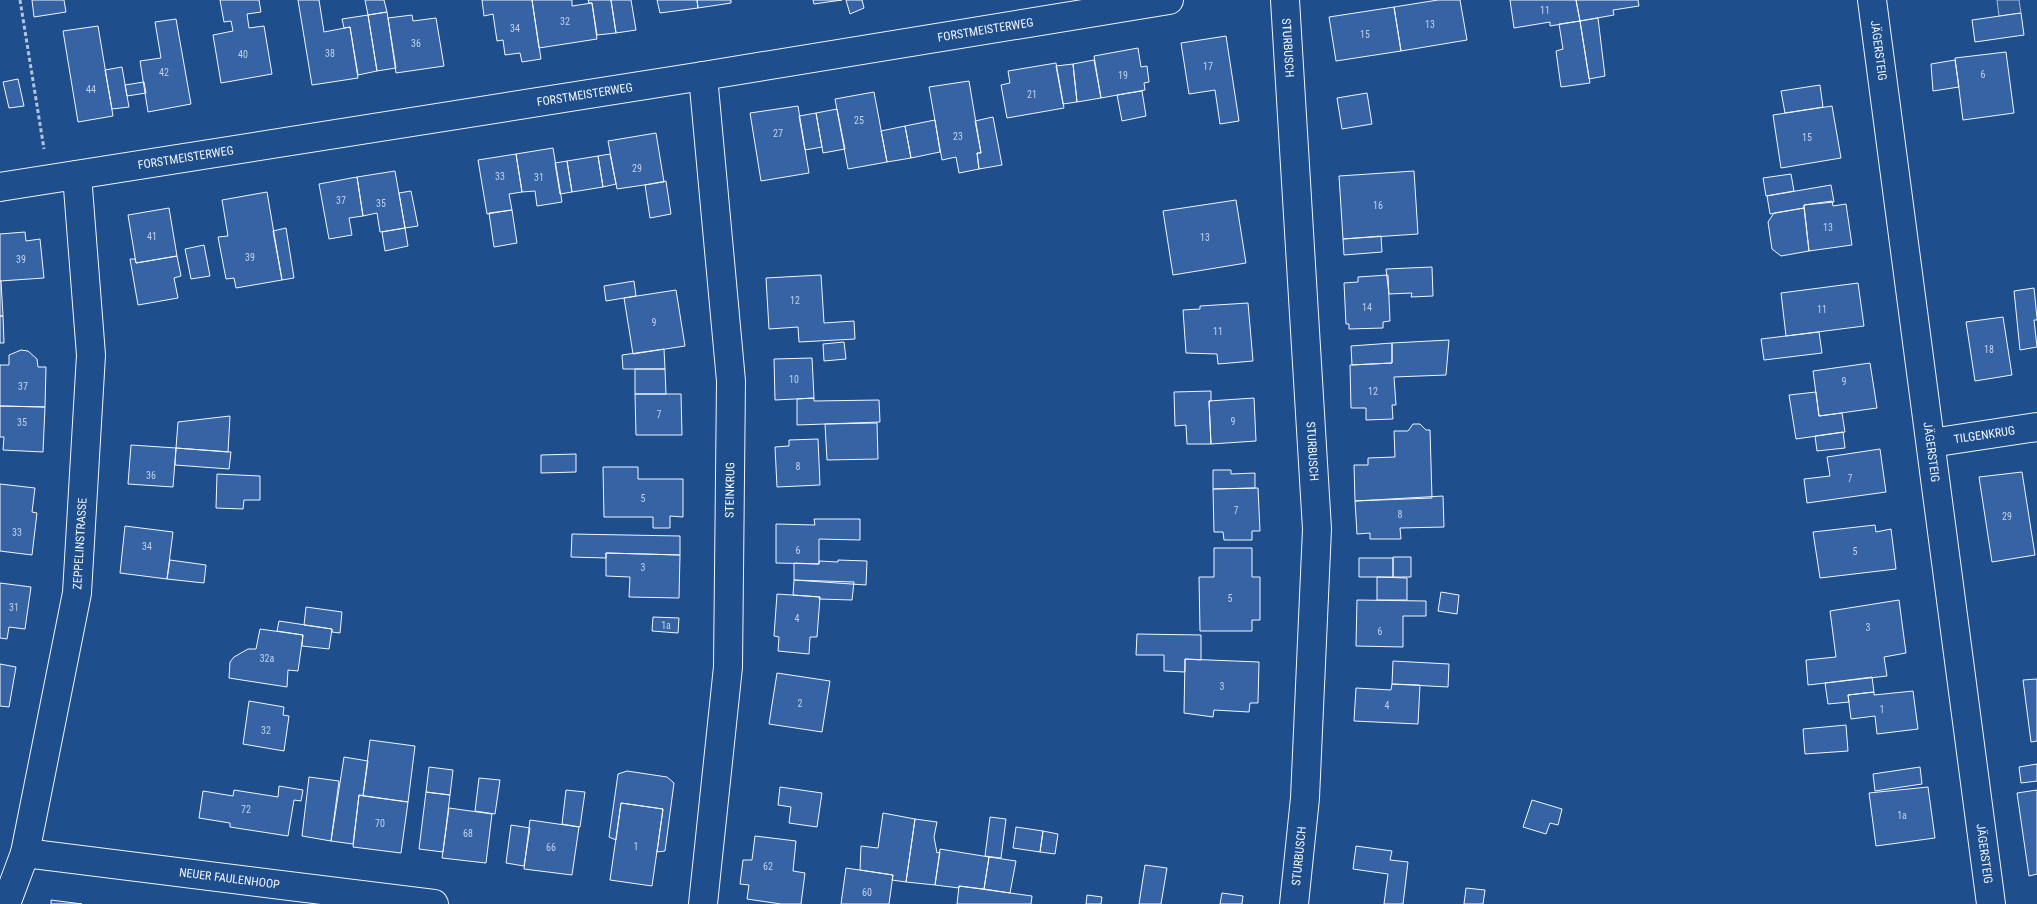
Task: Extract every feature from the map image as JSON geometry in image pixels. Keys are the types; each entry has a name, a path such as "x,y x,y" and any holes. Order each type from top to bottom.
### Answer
{"street":[{"name":"FORSTMEISTERWEG","path":"0,187 1169,0"},
{"name":"STURBUSCH","path":"1285,0 1317,529 1304,798 1294,904"},
{"name":"JÄGERSTEIG","path":"1872,0 1991,904"},
{"name":"STEINKRUG","path":"703,76 731,381 728,667 703,904"},
{"name":"ZEPPELINSTRASSE","path":"6,904 25,853 77,593 91,355 77,175"},
{"name":"TILGENKRUG","path":"1931,443 2037,428"},
{"name":"NEUER FAULENHOOP","path":"25,853 434,904"}],"path":[{"path":"20,0 49,179"}],"shaded area":[{"path":"1997,0 2019,0 2021,13 1999,16"}],"building":[{"path":"32,0 64,0 66,12 34,17"},
{"path":"220,0 259,0 261,12 247,14 249,28 264,26 272,74 221,83 213,35 233,31 231,21 224,22"},
{"path":"298,0 319,0 324,32 350,27 358,78 312,85"},
{"path":"365,0 384,0 387,12 368,15"},
{"path":"482,0 532,0 541,59 522,62 520,53 505,55 503,40 497,41 493,14 484,16"},
{"path":"532,0 572,0 572,6 592,3 597,39 539,48"},
{"path":"588,0 611,0 616,33 597,35 592,3 589,3"},
{"path":"611,0 631,0 636,30 616,33"},
{"path":"657,0 697,0 698,8 660,13"},
{"path":"697,0 731,0 731,3 698,8"},
{"path":"813,0 842,0 814,4"},
{"path":"846,0 862,0 864,8 850,14"},
{"path":"1438,0 1460,0 1467,40 1401,51 1394,7"},
{"path":"1510,0 1576,0 1580,21 1550,26 1550,22 1514,28"},
{"path":"1576,0 1638,0 1639,6 1613,10 1614,15 1580,21"},
{"path":"1394,7 1401,51 1336,61 1329,17"},
{"path":"387,12 396,68 377,71 368,15"},
{"path":"2021,13 2024,35 1975,42 1972,20"},
{"path":"368,15 377,71 358,75 350,27 344,28 342,19"},
{"path":"412,15 413,21 436,18 444,66 396,73 388,18"},
{"path":"1598,18 1605,76 1589,79 1580,21"},
{"path":"176,19 191,104 148,112 140,61 161,58 155,22"},
{"path":"1580,21 1590,83 1561,87 1556,51 1563,49 1559,24"},
{"path":"98,26 113,116 78,122 63,31"},
{"path":"1226,36 1239,121 1220,124 1215,90 1189,94 1181,43"},
{"path":"1138,48 1141,67 1147,66 1149,82 1144,83 1145,90 1101,98 1094,56"},
{"path":"2006,52 2014,113 1963,120 1955,58"},
{"path":"1094,60 1101,98 1077,102 1073,64"},
{"path":"1955,60 1959,87 1933,91 1931,64"},
{"path":"1056,63 1064,108 1007,118 1001,85 1010,83 1008,71"},
{"path":"1073,64 1077,102 1063,104 1056,66"},
{"path":"122,67 129,107 112,109 105,70"},
{"path":"18,79 24,106 9,108 3,82"},
{"path":"969,81 981,153 977,153 979,169 959,173 956,157 942,160 929,87"},
{"path":"144,82 146,93 127,96 125,85"},
{"path":"1820,85 1823,107 1785,113 1781,91"},
{"path":"1142,91 1146,116 1122,121 1117,95"},
{"path":"874,92 887,162 848,169 835,99"},
{"path":"1367,93 1372,124 1342,129 1337,98"},
{"path":"798,106 809,173 761,181 750,113"},
{"path":"1832,106 1841,158 1781,168 1773,115"},
{"path":"837,109 845,149 823,153 816,113"},
{"path":"816,113 822,147 805,150 799,116"},
{"path":"993,117 1002,165 979,169 977,153 981,153 975,121"},
{"path":"935,120 940,152 911,158 905,126"},
{"path":"905,126 911,158 887,162 881,131"},
{"path":"656,133 664,182 617,189 608,141"},
{"path":"553,148 562,202 537,206 535,191 522,192 516,154"},
{"path":"516,154 522,192 509,194 512,210 487,214 478,160"},
{"path":"610,154 616,184 603,187 598,156"},
{"path":"598,156 603,187 572,192 567,161"},
{"path":"567,161 572,192 560,194 555,163"},
{"path":"395,171 405,228 380,232 377,213 363,216 357,177"},
{"path":"1414,171 1418,234 1343,239 1339,176"},
{"path":"1791,174 1794,191 1766,196 1763,178"},
{"path":"357,177 363,216 349,218 352,235 329,239 319,184"},
{"path":"666,181 671,214 650,218 645,185"},
{"path":"1831,185 1834,202 1804,205 1804,208 1770,214 1767,196"},
{"path":"411,191 418,226 405,228 399,193"},
{"path":"267,192 282,280 236,288 234,278 226,279 218,237 228,236 222,200"},
{"path":"1236,200 1246,263 1173,275 1163,211"},
{"path":"1832,201 1833,206 1846,204 1852,245 1809,251 1804,205"},
{"path":"169,208 177,256 136,263 128,215"},
{"path":"1804,208 1809,251 1781,256 1772,249 1768,222 1774,213"},
{"path":"512,210 517,243 494,247 489,213"},
{"path":"286,228 294,278 282,280 273,231"},
{"path":"405,228 408,246 385,251 382,232"},
{"path":"25,232 26,241 40,239 44,278 0,281 0,234"},
{"path":"1381,236 1382,252 1344,255 1343,239"},
{"path":"204,245 210,276 191,279 185,249"},
{"path":"177,256 181,276 174,278 178,298 138,305 130,259 135,259 136,263"},
{"path":"1432,267 1433,296 1411,297 1412,293 1389,294 1386,269"},
{"path":"821,275 824,323 854,321 855,339 799,342 798,327 769,329 766,278"},
{"path":"1388,275 1390,321 1383,322 1383,328 1349,329 1349,324 1346,324 1344,283 1358,282 1358,277"},
{"path":"1,281 3,316 0,316"},
{"path":"634,281 636,296 606,301 604,286"},
{"path":"1858,283 1864,326 1786,336 1781,293"},
{"path":"2034,288 2037,320 2034,320 2037,347 2020,350 2014,291"},
{"path":"676,290 685,346 633,354 624,298"},
{"path":"1248,303 1253,361 1218,364 1217,354 1186,353 1183,310 1200,309 1200,306"},
{"path":"0,316 3,316 4,343 0,343"},
{"path":"2003,317 2012,375 1975,381 1966,322"},
{"path":"1819,332 1822,353 1764,360 1761,339"},
{"path":"1449,340 1446,375 1394,377 1396,405 1392,405 1393,419 1366,420 1366,408 1351,408 1350,365 1392,363 1392,343"},
{"path":"844,342 846,359 824,361 823,344"},
{"path":"1392,343 1392,363 1352,365 1351,346"},
{"path":"664,349 665,369 623,369 622,355"},
{"path":"21,350 28,351 37,359 38,367 46,367 45,407 0,406 0,365 9,365 9,355"},
{"path":"812,358 814,398 775,400 774,359"},
{"path":"1870,363 1877,408 1819,416 1813,371"},
{"path":"635,369 665,369 666,394 635,394"},
{"path":"1211,391 1211,401 1209,401 1211,444 1187,444 1186,425 1175,426 1174,392"},
{"path":"1816,392 1819,416 1842,413 1845,432 1796,439 1789,395"},
{"path":"635,394 681,394 682,435 636,435"},
{"path":"814,398 814,401 879,400 880,422 797,425 797,399"},
{"path":"1254,398 1256,441 1211,444 1209,401"},
{"path":"0,406 45,407 43,452 3,450 4,437 0,437"},
{"path":"230,416 228,452 176,448 178,422"},
{"path":"877,423 878,459 827,460 825,424"},
{"path":"1413,424 1420,424 1426,430 1430,430 1432,498 1355,501 1354,465 1368,465 1368,458 1395,457 1394,431 1408,431"},
{"path":"1843,432 1845,448 1817,451 1815,436"},
{"path":"818,439 820,485 777,487 775,447 789,446 789,440"},
{"path":"131,445 176,448 173,487 128,484"},
{"path":"176,448 231,452 229,469 175,465"},
{"path":"1880,449 1886,492 1807,503 1804,479 1830,476 1827,457"},
{"path":"576,454 576,472 541,473 541,455"},
{"path":"603,467 638,467 638,479 683,479 683,517 670,516 670,528 653,528 653,517 604,517"},
{"path":"1213,470 1231,470 1231,474 1255,473 1255,488 1213,489"},
{"path":"2022,472 2035,555 1992,562 1979,477"},
{"path":"217,474 260,476 260,500 244,500 243,509 216,508"},
{"path":"0,484 35,488 32,512 37,513 32,555 0,551"},
{"path":"1258,488 1260,531 1252,531 1252,540 1224,540 1223,532 1214,532 1213,489"},
{"path":"1443,496 1444,527 1400,528 1401,539 1370,539 1370,533 1357,534 1355,501"},
{"path":"814,519 860,519 860,540 819,539 819,564 776,563 776,524 815,525"},
{"path":"1875,525 1876,532 1891,529 1896,569 1820,578 1813,532"},
{"path":"125,526 173,532 167,579 120,573"},
{"path":"572,534 680,536 680,555 606,553 606,558 571,557"},
{"path":"1214,548 1252,548 1252,577 1260,577 1260,620 1252,620 1252,631 1200,631 1199,577 1214,577"},
{"path":"606,553 680,555 679,598 629,597 630,577 606,576"},
{"path":"1393,557 1411,557 1411,577 1393,577"},
{"path":"1359,558 1393,558 1393,577 1359,577"},
{"path":"170,560 206,565 204,583 167,579"},
{"path":"838,560 867,561 866,585 794,580 794,563 819,564 819,561 838,562"},
{"path":"1377,577 1407,578 1407,600 1377,600"},
{"path":"794,580 854,582 852,600 819,599 820,597 793,595"},
{"path":"0,583 31,587 25,629 9,627 7,639 0,638"},
{"path":"1441,592 1459,595 1457,614 1438,611"},
{"path":"777,594 820,597 817,637 810,637 809,654 778,651 779,637 774,636"},
{"path":"1357,600 1426,601 1426,616 1403,616 1403,647 1356,646"},
{"path":"1899,600 1906,653 1884,657 1887,676 1808,685 1806,660 1836,657 1830,611"},
{"path":"306,607 342,612 340,633 332,632 332,629 304,625"},
{"path":"653,617 679,618 678,633 652,631"},
{"path":"279,621 332,629 329,649 302,646 303,635 277,631"},
{"path":"260,629 303,635 298,671 288,670 287,687 229,678 230,662 234,657 248,649 256,649"},
{"path":"1137,634 1201,635 1201,660 1185,659 1185,672 1164,671 1164,655 1136,655"},
{"path":"1185,659 1259,662 1258,703 1250,703 1249,712 1214,710 1213,717 1184,713"},
{"path":"1393,661 1449,664 1448,687 1392,684"},
{"path":"0,664 16,667 9,707 0,706"},
{"path":"777,673 830,681 822,732 769,724"},
{"path":"1872,677 1874,692 1848,695 1849,702 1828,704 1825,683"},
{"path":"2037,679 2037,741 2031,742 2023,680"},
{"path":"1392,684 1420,685 1418,724 1354,721 1356,688 1391,690"},
{"path":"1913,691 1918,729 1877,734 1875,716 1851,719 1848,695 1874,692 1874,695"},
{"path":"249,701 284,707 283,715 289,716 284,751 243,744"},
{"path":"1846,725 1848,751 1805,754 1803,729"},
{"path":"370,740 415,746 408,802 363,796"},
{"path":"344,757 368,761 363,796 359,795 353,844 331,841"},
{"path":"2037,764 2037,781 2021,783 2019,767"},
{"path":"429,767 453,770 450,795 426,792"},
{"path":"1920,767 1922,784 1875,791 1873,774"},
{"path":"627,771 667,777 674,783 665,851 657,852 663,809 621,803 616,840 609,837 618,774"},
{"path":"309,777 339,781 331,841 302,836"},
{"path":"479,778 500,780 495,814 475,811"},
{"path":"279,786 303,790 301,801 294,800 288,836 230,827 230,823 199,818 203,791 233,796 234,790 278,797"},
{"path":"780,787 822,793 817,827 789,823 791,807 778,805"},
{"path":"1928,787 1935,838 1876,846 1869,793"},
{"path":"566,790 585,792 580,827 562,824"},
{"path":"2037,790 2037,874 2029,876 2017,793"},
{"path":"426,792 450,795 443,852 419,849"},
{"path":"359,795 408,802 401,853 353,847"},
{"path":"1532,800 1562,809 1558,825 1550,823 1546,834 1523,827"},
{"path":"621,803 663,809 652,886 610,880"},
{"path":"449,808 492,814 486,863 442,858"},
{"path":"883,813 915,819 906,882 892,880 893,875 860,870 861,846 878,848"},
{"path":"990,817 1006,819 1001,858 985,856"},
{"path":"915,819 937,822 934,837 937,853 940,852 935,885 906,882"},
{"path":"530,820 579,827 572,875 524,869"},
{"path":"511,825 530,828 524,866 506,863"},
{"path":"1016,827 1043,831 1040,852 1013,848"},
{"path":"1043,831 1058,834 1055,854 1040,852"},
{"path":"755,836 796,841 793,871 805,873 801,904 781,904 747,899 749,885 740,884 743,860 752,860"},
{"path":"1356,846 1392,851 1390,860 1408,862 1403,904 1384,904 1388,874 1353,869"},
{"path":"940,849 989,857 984,889 935,885"},
{"path":"989,857 1016,861 1010,893 984,889"},
{"path":"1145,865 1167,868 1161,904 1139,904"},
{"path":"846,868 893,875 889,904 841,904"},
{"path":"959,886 1032,896 1031,904 957,904"},
{"path":"1466,888 1485,890 1483,904 1464,904"},
{"path":"1222,893 1243,896 1242,904 1220,904"},
{"path":"1087,895 1102,897 1101,904 1086,904"},
{"path":"51,900 82,904 51,904"}]}
